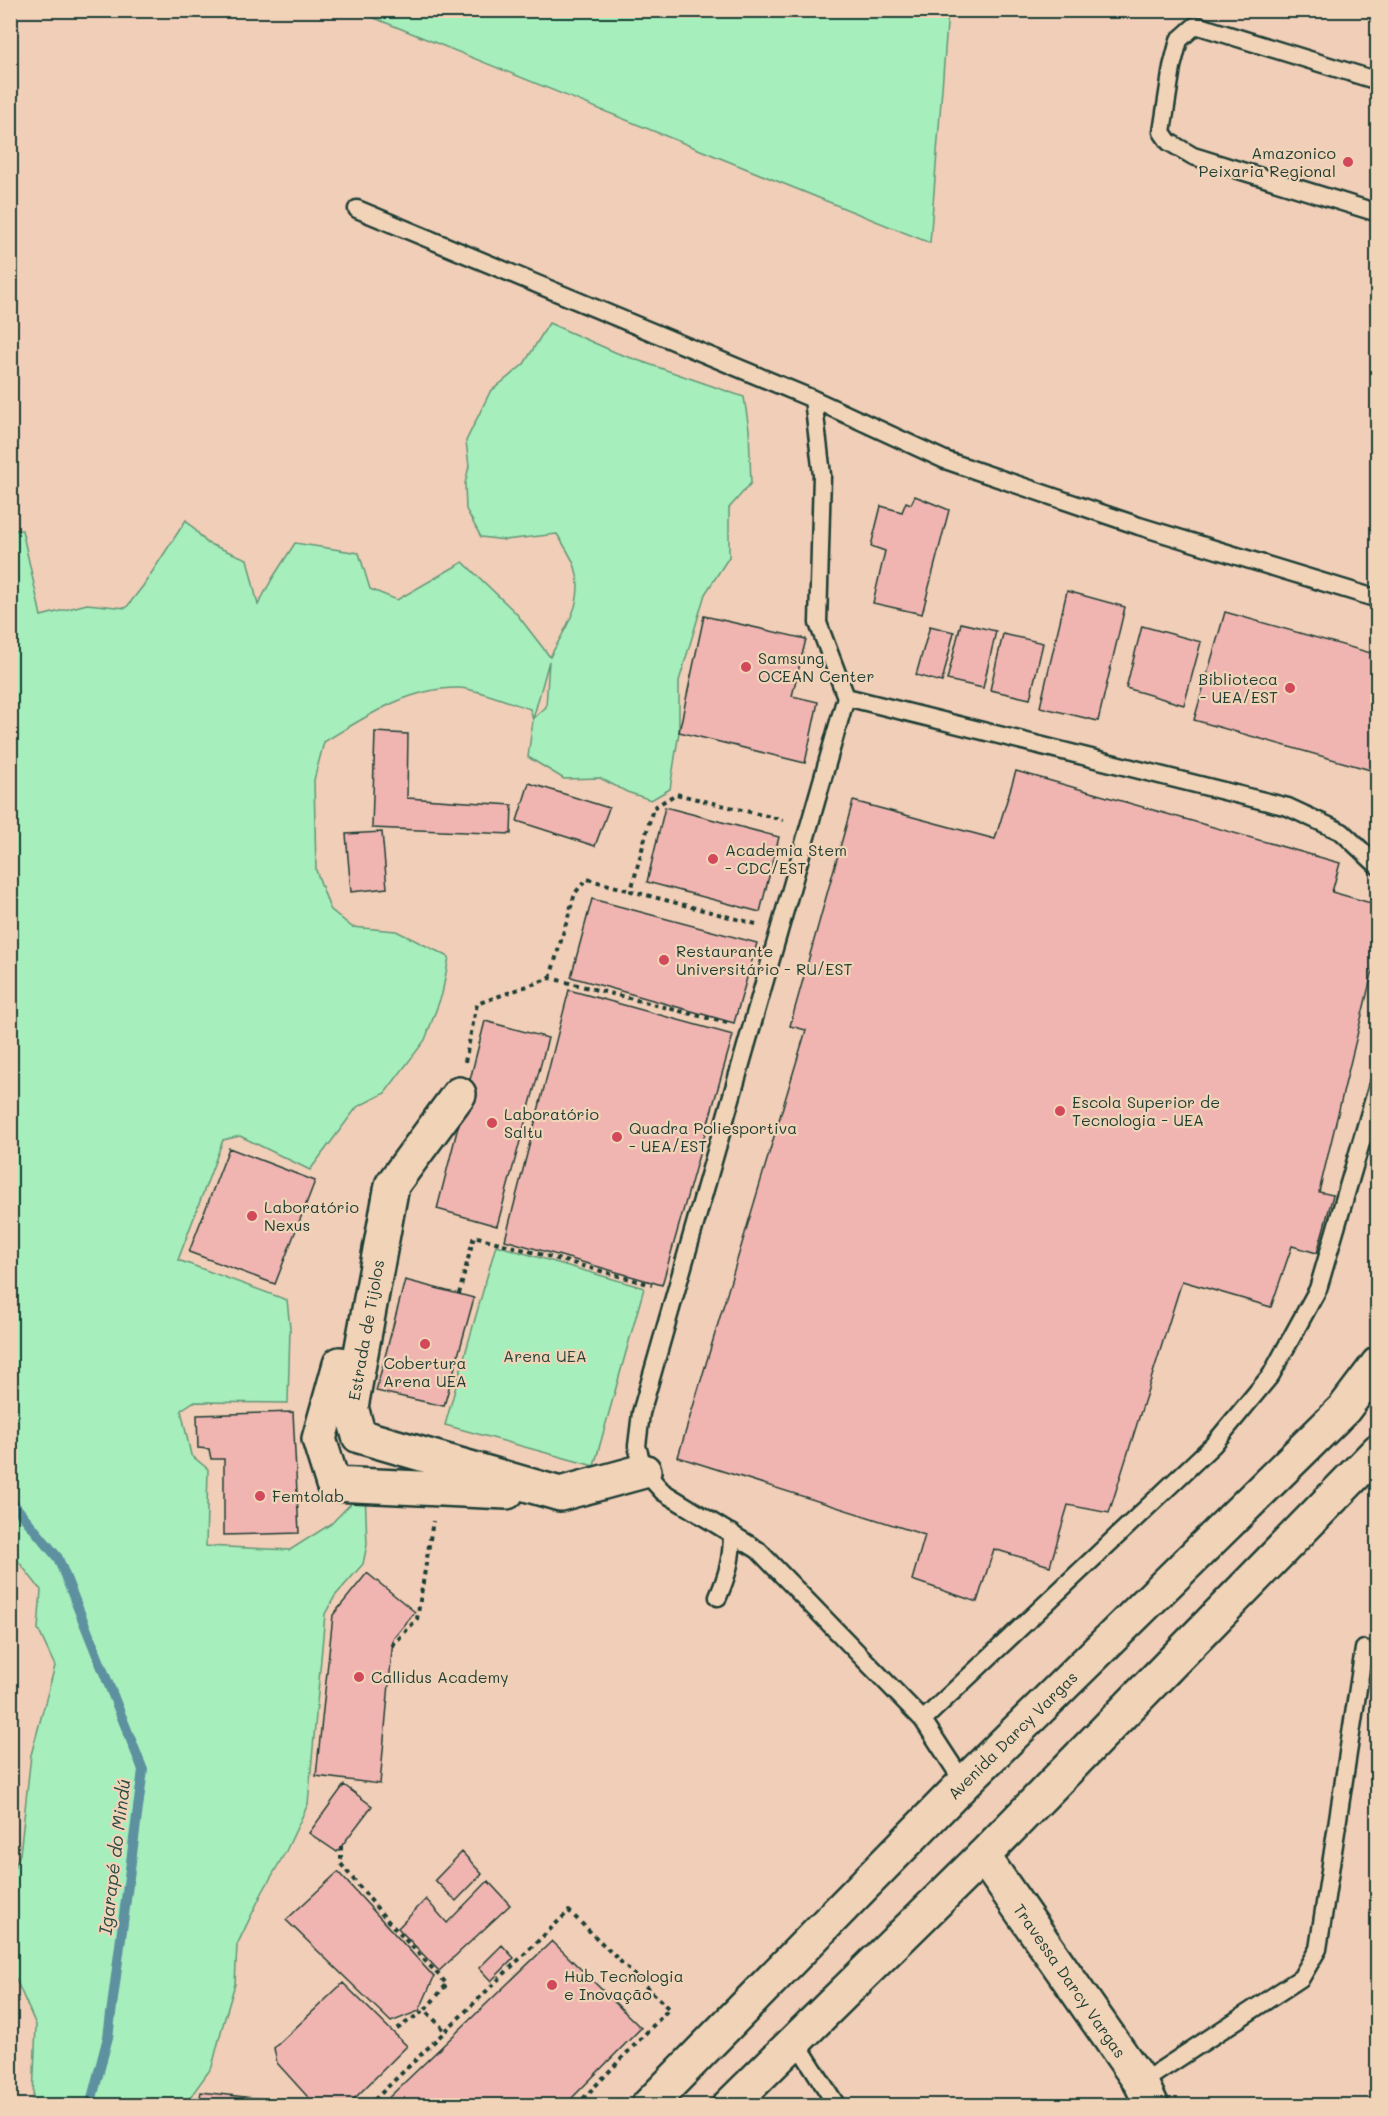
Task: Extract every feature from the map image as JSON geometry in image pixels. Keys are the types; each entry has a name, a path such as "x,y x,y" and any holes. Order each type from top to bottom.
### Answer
{"main road":[{"name":"Estrada de Tijolos","path":"459,1094 392,1185 351,1407 359,1436 560,1494"},
{"path":"392,1185 319,1439 333,1484 560,1494 644,1471"},
{"name":"Avenida Darcy Vargas","path":"648,2106 964,1783 1344,1409 1377,1365"},
{"path":"729,2106 983,1856 1377,1450"},
{"name":"Travessa Darcy Vargas","path":"983,1856 1147,2094"}],"lane":[{"path":"1377,81 1196,25 1179,40 1172,67 1162,132 1169,142 1193,156 1377,213"},
{"path":"357,209 813,399 945,460 1139,526 1377,599"},
{"path":"813,399 822,475 818,622 846,697 641,1413 637,1446 644,1471 663,1492 758,1550 923,1720 964,1783"},
{"path":"846,697 1288,807 1342,832 1377,866"},
{"path":"923,1720 1214,1445 1271,1376 1318,1289 1377,1084"},
{"path":"718,1597 732,1555 732,1533"},
{"path":"1147,2094 1301,1978 1318,1949 1364,1649"},
{"path":"795,2040 837,2106"}],"path":[{"path":"631,891 653,808 676,794 809,826"},
{"path":"550,978 575,893 587,879 780,930"},
{"path":"459,1094 477,1004 550,978 751,1029"},
{"path":"459,1294 474,1236 676,1291"},
{"path":"392,1646 417,1619 434,1515"},
{"path":"341,1846 341,1864 386,1919 447,1984 425,2010 397,2029"},
{"path":"368,2106 569,1911 669,2009 576,2106"},
{"path":"425,2010 445,2031"}],"green space":[{"path":"357,11 948,11 930,243"},
{"path":"549,323 617,353 744,397 749,429 751,483 729,508 729,557 705,594 679,681 679,732 670,789 651,800 627,792 600,778 564,779 528,757 533,720 530,709 484,693 459,688 423,692 405,698 388,705 324,742 314,780 316,870 330,909 352,927 396,931 449,957 442,994 425,1040 385,1093 357,1107 310,1170 240,1136 223,1140 178,1260 287,1300 290,1328 288,1403 193,1402 181,1410 191,1455 208,1469 206,1546 290,1550 331,1524 365,1489 367,1545 363,1564 335,1596 325,1614 308,1804 237,1945 235,1984 212,2067 186,2105 31,2105 36,2025 11,1968 11,1875 20,1854 31,1755 55,1666 38,1629 41,1590 11,1552 11,530 22,530 41,616 87,604 126,608 186,520 207,543 247,559 258,605 295,543 359,553 370,589 397,600 463,562 516,613 550,657 568,624 576,602 577,577 568,553 557,534 505,540 481,537 466,509 465,484 469,466 466,441 490,392 524,364","holes":["549,661 546,707 533,719"]},
{"name":"Arena UEA","path":"496,1245 644,1288 594,1466 445,1425"}],"building":[{"path":"915,496 949,510 922,614 873,603 885,551 871,546 881,506 902,512 906,502 911,504"},
{"path":"1067,591 1125,607 1098,721 1040,707"},
{"name":"Biblioteca - UEA/EST","path":"1225,612 1378,655 1378,759 1374,771 1194,720"},
{"name":"Samsung OCEAN Center","path":"704,616 806,639 792,696 818,702 805,763 679,732"},
{"path":"961,623 996,631 983,688 947,680"},
{"path":"930,626 954,632 942,682 916,675"},
{"path":"1142,626 1201,642 1184,705 1126,688"},
{"path":"1003,634 1043,643 1030,699 990,690"},
{"path":"375,732 408,734 407,798 512,805 511,834 372,828"},
{"name":"Escola Superior de Tecnologia - UEA","path":"1016,771 1340,863 1332,892 1378,905 1378,949 1319,1192 1333,1195 1317,1253 1292,1246 1271,1307 1182,1281 1109,1513 1068,1505 1050,1566 994,1549 977,1602 912,1580 925,1535 678,1457 806,1030 790,1026 853,801 995,839"},
{"path":"529,783 609,808 595,846 517,821"},
{"name":"Academia Stem - CDC/EST","path":"665,807 779,837 760,912 647,882"},
{"path":"382,832 387,888 351,892 346,834"},
{"name":"Restaurante Universitário - RU/EST","path":"592,899 757,943 734,1023 571,977"},
{"name":"Quadra Poliesportiva - UEA/EST","path":"569,990 733,1035 662,1285 505,1240"},
{"name":"Laboratório Saltu","path":"485,1021 548,1038 497,1226 437,1209"},
{"name":"Laboratório Nexus","path":"229,1148 315,1181 275,1284 189,1252"},
{"name":"Cobertura Arena UEA","path":"405,1280 474,1298 444,1406 376,1391"},
{"name":"Femtolab","path":"293,1412 299,1533 224,1535 224,1459 211,1459 209,1449 198,1448 197,1415"},
{"name":"Callidus Academy","path":"367,1573 415,1612 393,1639 380,1784 316,1776 333,1615"},
{"path":"344,1785 372,1806 337,1852 309,1833"},
{"path":"462,1852 482,1874 456,1901 435,1880"},
{"path":"338,1872 434,1977 419,2011 391,2022 286,1920"},
{"path":"488,1881 510,1905 439,1971 398,1928 426,1899 447,1923"},
{"name":"Hub Tecnologia e Inovação","path":"552,1941 641,2028 564,2106 385,2106 383,2103"},
{"path":"502,1945 514,1958 491,1981 479,1968"},
{"path":"343,1983 407,2046 347,2106 316,2106 277,2063 274,2048"},
{"path":"201,2092 282,2101 292,2106 198,2106"}],"waterway":[{"name":"Igarapé do Mindú","path":"10,1500 58,1558 143,1770 108,2037 90,2106"}],"place":[{"name":"Amazonico Peixaria Regional","path":"1348,162"},
{"name":"Samsung OCEAN Center","path":"746,667"},
{"name":"Biblioteca - UEA/EST","path":"1290,688"},
{"name":"Academia Stem - CDC/EST","path":"713,859"},
{"name":"Restaurante Universitário - RU/EST","path":"664,960"},
{"name":"Escola Superior de Tecnologia - UEA","path":"1060,1111"},
{"name":"Laboratório Saltu","path":"492,1123"},
{"name":"Quadra Poliesportiva - UEA/EST","path":"617,1137"},
{"name":"Laboratório Nexus","path":"252,1216"},
{"name":"Cobertura Arena UEA","path":"425,1344"},
{"name":"Femtolab","path":"260,1496"},
{"name":"Callidus Academy","path":"359,1677"},
{"name":"Hub Tecnologia e Inovação","path":"552,1985"}]}
